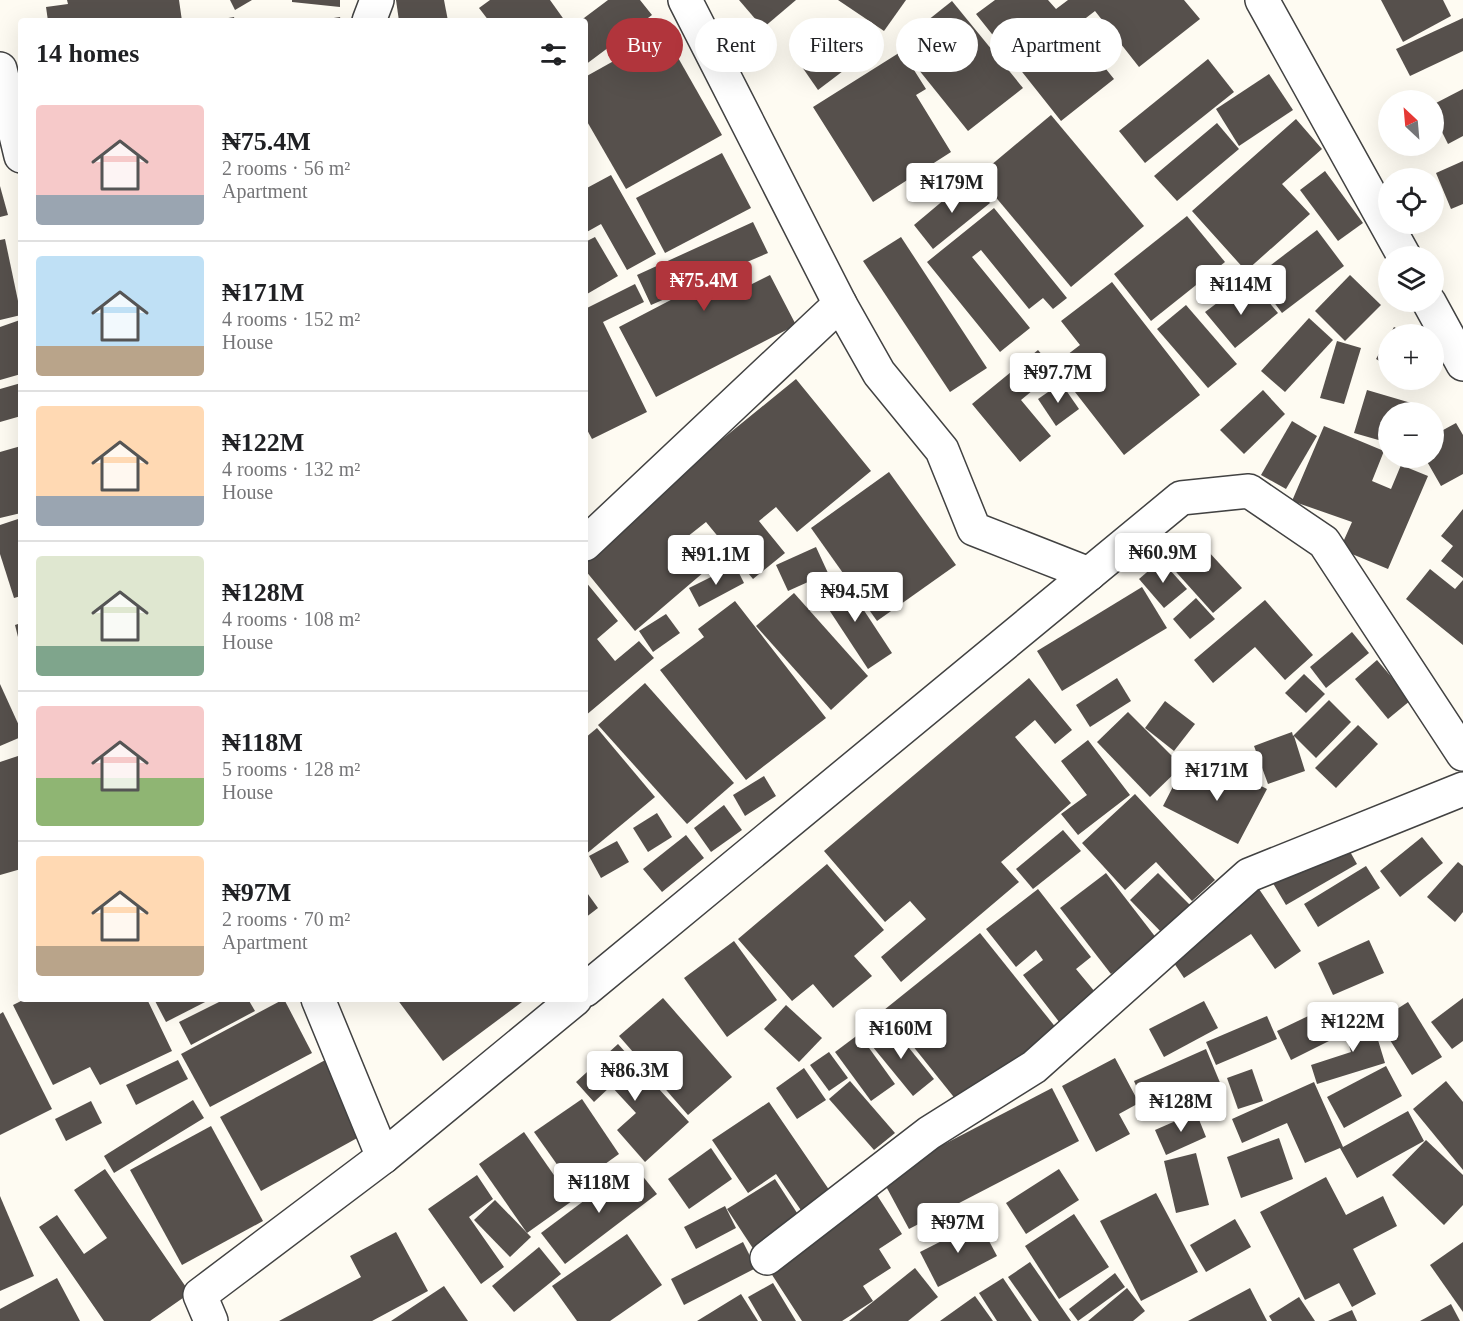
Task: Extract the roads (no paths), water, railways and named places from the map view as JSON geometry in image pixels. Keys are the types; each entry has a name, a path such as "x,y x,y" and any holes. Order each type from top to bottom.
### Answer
{"street":[{"path":"370,18 376,0"},
{"path":"685,0 840,304 879,373 942,450 974,529 1089,574"},
{"path":"1262,0 1398,246"},
{"path":"0,69 18,144"},
{"path":"588,541 840,304"},
{"path":"1434,312 1463,364"},
{"path":"588,988 1181,498 1249,491 1324,542 1463,754"},
{"path":"767,1258 929,1133 1034,1067 1249,875 1463,789"},
{"path":"319,1002 383,1157"},
{"path":"211,1321 200,1295 383,1157 571,1002"}]}
